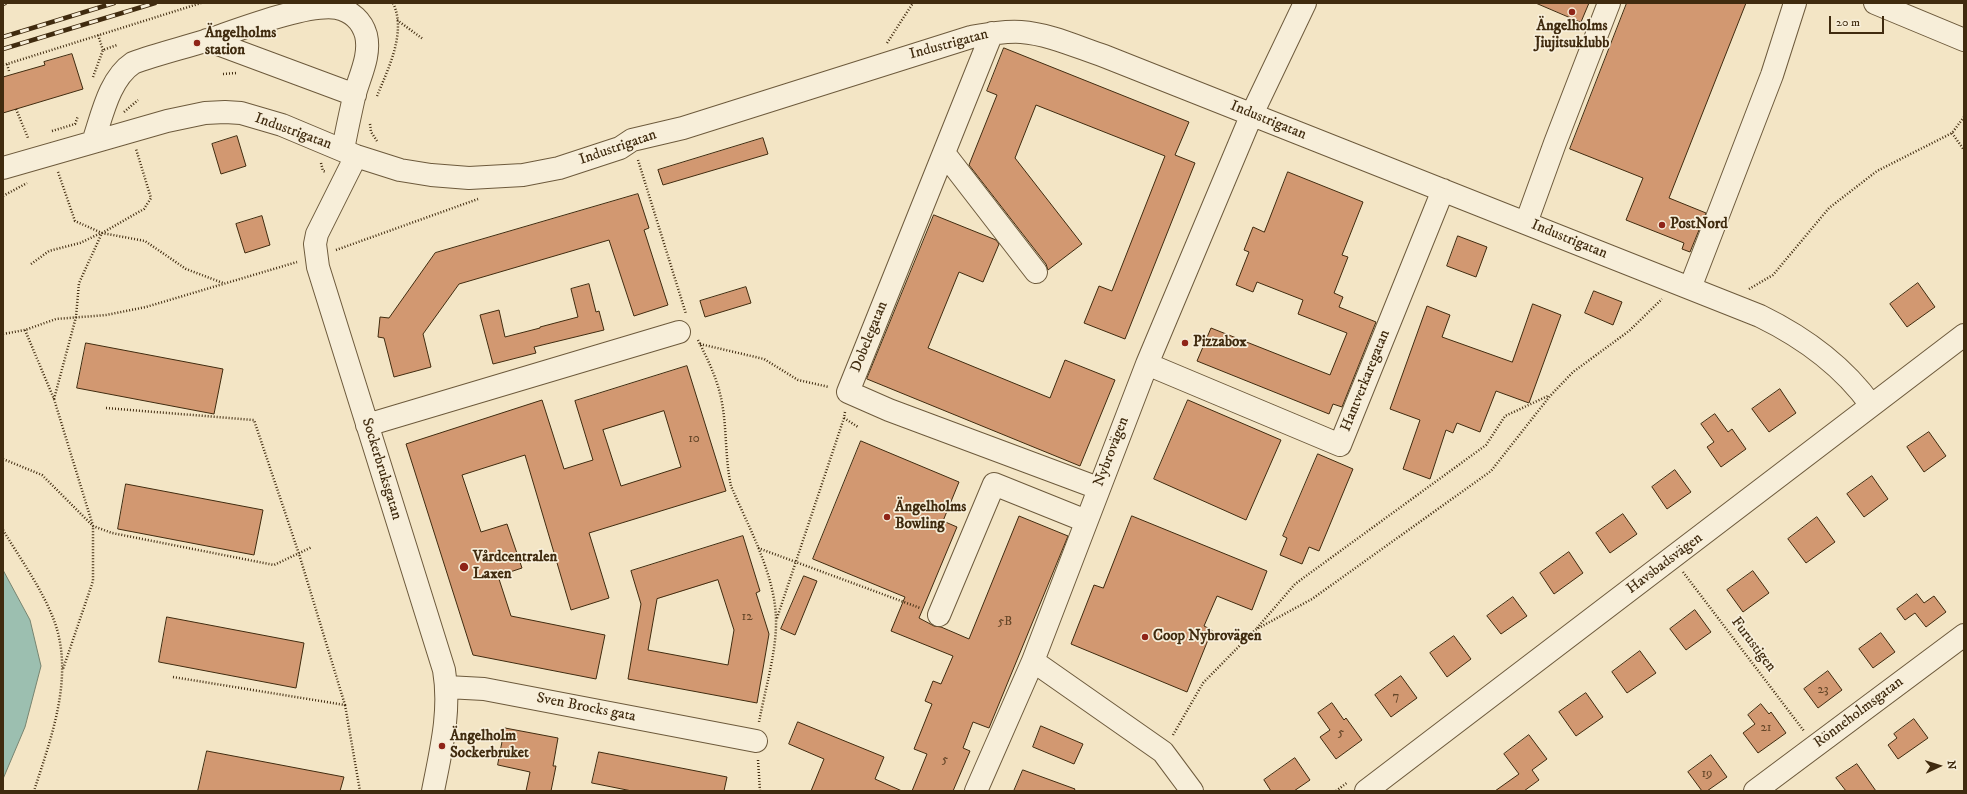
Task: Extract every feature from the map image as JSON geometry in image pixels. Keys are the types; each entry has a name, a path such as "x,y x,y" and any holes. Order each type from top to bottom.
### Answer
{"street":[{"name":"Nybrovägen","path":"976,791 1033,661 1098,488 1147,364 1252,114 1305,3"},
{"path":"1526,223 1609,3"},
{"path":"1684,286 1772,75 1795,3"},
{"path":"1875,3 1964,40"},
{"name":"Sockerbruksgatan","path":"93,142 117,80 126,68 139,61 291,14 319,8 336,8 344,10 359,21 366,36 367,44 364,66 355,95 350,153 344,179 317,234 315,244 316,257 440,657 447,686 447,712 433,791"},
{"name":"Industrigatan","path":"3,168 167,121 205,113 225,112 241,114 282,125 381,165 431,176 469,178 523,175 559,168 620,148 632,140 682,128 972,37 992,33 1022,32 1065,42 1252,114 1766,319 1805,341 1860,391 1871,405"},
{"name":"Dobelegatan","path":"992,33 848,392 889,410 1098,488"},
{"path":"207,40 355,95"},
{"path":"944,153 1036,272"},
{"name":"Hantverkaregatan","path":"1147,364 1340,445 1443,190"},
{"path":"367,425 687,329"},
{"name":"Havsbadsvägen","path":"1366,791 1964,335"},
{"path":"939,615 994,484 1086,521"},
{"name":"Rönneholmsgatan","path":"1755,791 1964,635"},
{"path":"1033,661 1163,752 1192,791"},
{"name":"Sven Brocks gata","path":"447,686 484,689 756,741"}],"path":[{"path":"3,65 201,3"},
{"path":"376,98 389,68 395,46 397,20 396,11 392,3"},
{"path":"886,64 883,48 913,3"},
{"path":"397,20 423,39"},
{"path":"98,35 103,50"},
{"path":"7,64 9,71"},
{"path":"224,74 241,75"},
{"path":"124,112 138,100"},
{"path":"16,109 28,138"},
{"path":"52,131 75,124 81,110"},
{"path":"1727,303 1773,275 1829,208 1876,171 1952,133 1964,117"},
{"path":"370,120 373,135 376,140 385,147 381,165"},
{"path":"1952,133 1964,150"},
{"path":"632,140 687,329 700,343 714,374 722,403 731,486 758,548 770,585 776,618 775,642 756,741 760,791"},
{"path":"31,264 49,252 80,243 102,233 144,209 151,198 135,146"},
{"path":"318,159 323,171 344,179"},
{"path":"57,168 75,221 102,233 145,241 186,270 224,283"},
{"path":"3,196 30,182"},
{"path":"3,334 25,330 56,320 106,315 146,307 316,257 481,198"},
{"path":"54,399 76,317 79,283 102,233"},
{"path":"1255,630 1312,598 1491,471 1550,396 1573,372 1629,331 1684,286"},
{"path":"25,330 54,399 93,526 93,581 62,669"},
{"path":"700,343 764,359 798,380 848,392"},
{"path":"1163,752 1192,699 1203,683 1255,630 1295,584 1486,445 1505,416 1550,396"},
{"path":"106,408 254,420 299,554 345,705 360,791"},
{"path":"776,618 844,418"},
{"path":"3,459 42,475 93,526 112,533 274,565 312,547"},
{"path":"3,530 49,608 60,641 62,669 54,729 34,791"},
{"path":"758,548 939,615"},
{"name":"Furustigen","path":"1672,558 1815,745"},
{"path":"173,677 345,705"}],"shaded area":[{"path":"3,570 30,620 41,666 25,727 3,779"}],"building":[{"name":"Ängelholms Jiujitsuklubb","path":"1536,3 1589,3 1581,22"},
{"path":"1627,3 1746,3 1669,198 1706,213 1690,252 1682,249 1684,243 1626,220 1643,178 1570,149"},
{"path":"1004,48 1189,122 1175,155 1195,163 1125,339 1084,323 1099,286 1112,291 1165,156 1036,105 1015,158 1082,244 1048,270 1046,264 969,165 997,95 987,91"},
{"path":"72,54 83,89 3,113 3,77 45,65 44,62"},
{"path":"237,136 246,166 221,174 212,144"},
{"path":"763,138 768,154 663,185 658,170"},
{"path":"1288,172 1363,202 1342,255 1348,257 1334,293 1343,297 1339,307 1376,322 1342,407 1333,404 1329,414 1197,361 1211,328 1330,375 1347,333 1298,314 1303,300 1257,282 1253,292 1236,285 1249,252 1244,250 1253,227 1264,232"},
{"path":"638,194 649,228 644,230 668,305 634,316 609,240 459,284 423,334 431,367 394,377 384,338 378,337 380,317 389,318 435,253"},
{"path":"934,215 996,240 999,244 983,282 959,272 928,348 1050,398 1065,360 1115,380 1080,466 867,379"},
{"path":"262,216 270,245 245,253 236,224"},
{"path":"1458,236 1487,247 1476,277 1447,266"},
{"path":"1918,283 1935,307 1907,327 1890,304"},
{"path":"589,284 596,312 599,311 604,330 534,347 536,353 493,364 480,315 499,310 505,337 540,328 578,317 571,289"},
{"path":"746,287 751,303 705,317 700,301"},
{"path":"1594,291 1622,302 1613,325 1585,313"},
{"path":"1533,304 1561,315 1529,403 1496,391 1480,432 1457,423 1453,433 1446,430 1430,479 1403,469 1420,420 1390,409 1427,306 1450,315 1442,337 1512,362"},
{"path":"86,343 223,369 214,414 77,388"},
{"path":"687,366 726,491 589,533 609,598 571,610 525,455 462,475 481,532 507,524 522,568 498,576 511,616 605,635 596,679 473,655 406,444 542,400 564,469 593,460 575,401","holes":["664,411 681,467 621,486 603,430"]},
{"path":"1780,389 1796,413 1769,432 1752,409"},
{"path":"1188,400 1281,440 1246,520 1154,479"},
{"path":"1715,414 1728,432 1732,429 1746,449 1721,467 1707,447 1714,442 1701,424"},
{"path":"1929,432 1946,456 1924,472 1907,447"},
{"path":"861,441 959,482 943,521 957,527 919,618 934,626 941,627 969,639 1019,516 1068,536 989,728 973,722 963,748 970,751 953,791 912,791 927,754 914,749 932,704 925,701 933,681 941,684 953,656 891,631 905,597 813,559"},
{"path":"1318,454 1353,469 1319,551 1309,547 1302,564 1280,555 1287,538 1283,536"},
{"path":"1675,470 1691,492 1667,509 1652,487"},
{"path":"1872,476 1888,499 1864,517 1847,494"},
{"path":"126,484 263,510 254,555 118,529"},
{"path":"1623,514 1637,534 1610,553 1596,533"},
{"path":"1132,516 1267,571 1252,610 1217,596 1204,626 1212,630 1187,692 1071,644 1094,585 1103,588"},
{"path":"1817,517 1835,542 1806,563 1788,539"},
{"path":"743,536 760,591 756,593 769,634 757,703 628,679 641,604 631,571","holes":["718,580 734,630 728,665 648,650 657,599"]},
{"path":"1569,552 1583,573 1554,594 1540,573"},
{"path":"1753,571 1769,593 1743,612 1727,590"},
{"path":"804,576 817,581 795,635 781,629"},
{"path":"1917,594 1924,603 1934,596 1946,612 1926,627 1915,613 1905,620 1897,609"},
{"path":"1513,597 1527,616 1501,634 1487,616"},
{"path":"1695,610 1711,632 1686,650 1670,629"},
{"path":"167,617 304,643 296,688 159,662"},
{"path":"1881,633 1895,652 1873,668 1859,649"},
{"path":"1454,636 1471,659 1447,677 1430,653"},
{"path":"1640,651 1656,673 1627,693 1612,672"},
{"path":"1828,671 1842,690 1818,708 1804,689"},
{"path":"1401,676 1417,698 1391,717 1375,695"},
{"path":"1586,693 1603,717 1576,736 1559,712"},
{"path":"1332,703 1344,720 1346,718 1362,740 1336,759 1320,737 1330,730 1318,713"},
{"path":"1761,704 1769,714 1771,712 1786,733 1758,753 1743,733 1755,724 1748,715"},
{"path":"1914,719 1928,738 1898,759 1888,745 1897,738 1894,734"},
{"path":"798,722 884,757 875,779 902,791 811,791 824,759 789,744"},
{"path":"1041,726 1083,744 1074,764 1033,747"},
{"path":"505,728 558,738 553,766 556,766 551,791 526,791 530,772 498,765"},
{"path":"1529,735 1547,759 1532,770 1539,780 1524,791 1495,791 1519,774 1504,754"},
{"path":"207,751 344,777 340,791 198,791"},
{"path":"599,752 727,777 724,791 632,791 592,783"},
{"path":"1711,755 1727,777 1707,791 1702,791 1688,772"},
{"path":"1295,758 1310,780 1294,791 1271,791 1264,780"},
{"path":"1857,764 1876,791 1846,791 1836,778"},
{"path":"1023,770 1075,789 1074,791 1014,791"}],"railway":[{"path":"3,37 114,3"},
{"path":"3,49 155,3"}],"place":[{"name":"Ängelholms Jiujitsuklubb","path":"1572,12"},
{"name":"Ängelholms station","path":"197,43"},
{"name":"PostNord","path":"1662,225"},
{"name":"Pizzabox","path":"1185,343"},
{"name":"Ängelholms Bowling","path":"887,517"},
{"name":"Vårdcentralen Laxen","path":"464,567"},
{"name":"Coop Nybrovägen","path":"1145,637"},
{"name":"Ängelholm Sockerbruket","path":"442,746"}]}
